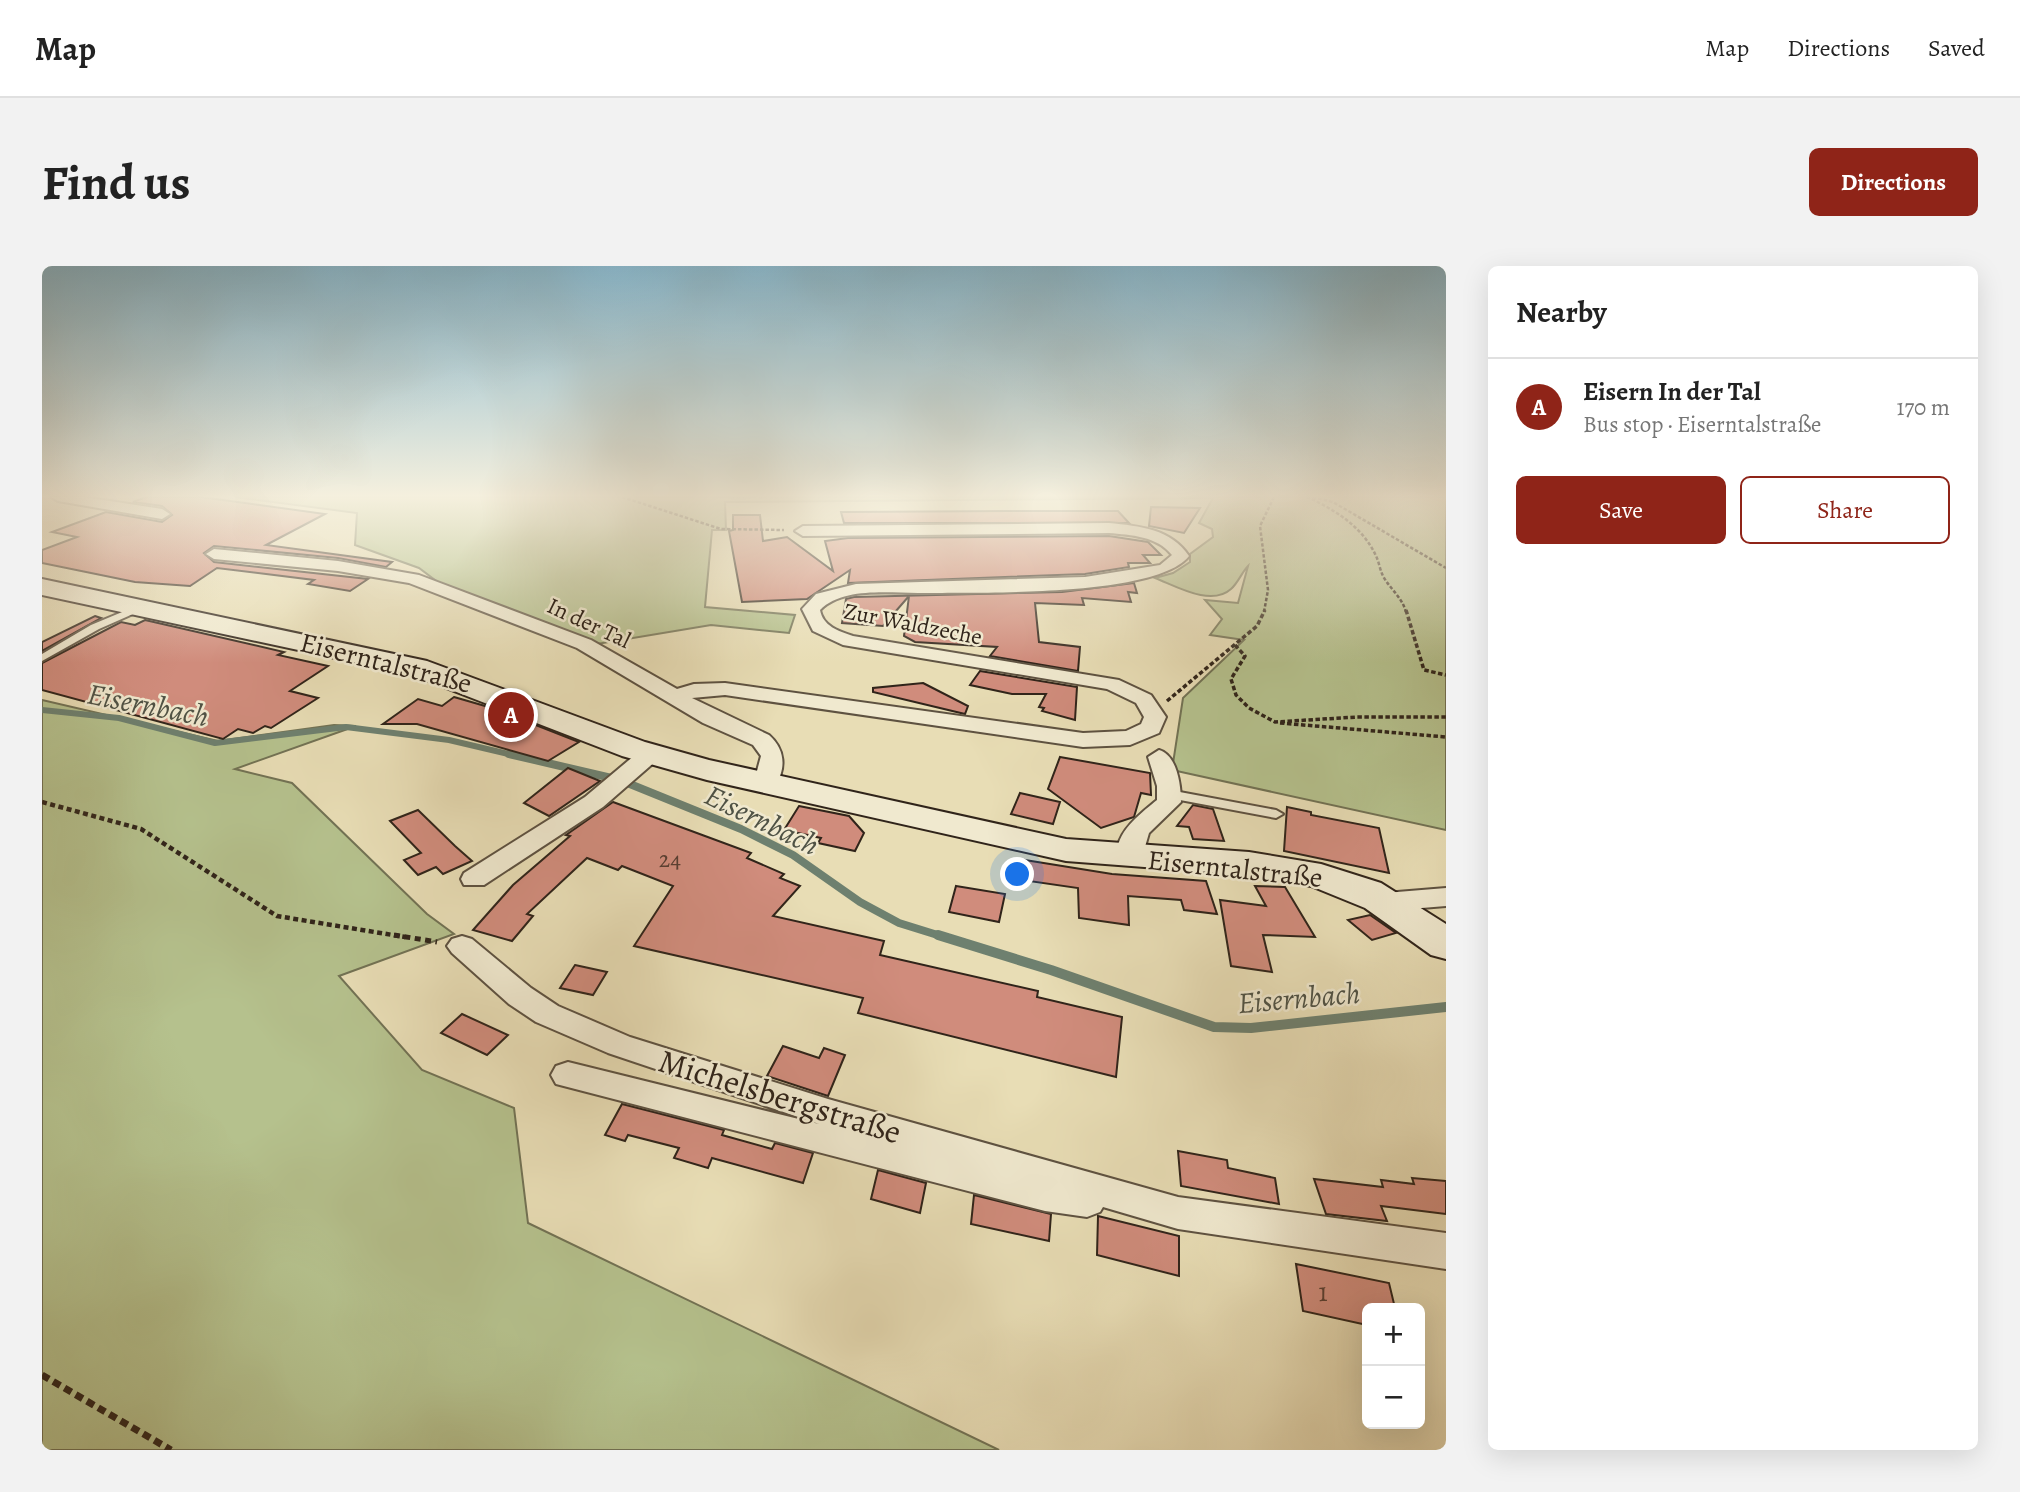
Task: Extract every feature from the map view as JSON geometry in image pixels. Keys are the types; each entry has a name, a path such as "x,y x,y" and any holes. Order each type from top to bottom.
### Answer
{"main road":[{"name":"Eiserntalstraße","path":"42,587 417,667 484,688 649,755 1061,849 1131,858 1285,868 1327,877 1384,902 1446,945"}],"street":[{"name":"Zur Waldzeche","path":"1149,704 1134,692 1093,680 850,641 822,629 815,622 811,609 822,598 856,589 1093,583 1150,575 1181,561 1178,552"},
{"name":"In der Tal","path":"214,554 338,566 413,579 584,644 711,718 761,740 770,748 772,756 766,782"},
{"path":"675,697 694,690 725,689 1083,740 1109,741 1130,738 1151,727 1155,717 1149,704"},
{"path":"474,879 593,802 649,755"},
{"path":"1159,757 1169,794"},
{"name":"Eiserntalstraße","path":"1131,858 1130,842 1135,832 1169,802 1169,794"},
{"path":"1384,902 1446,897"},
{"name":"Michelsbergstraße","path":"462,946 520,996 547,1014 619,1045 828,1113 1178,1213 1446,1251"},
{"name":"Michelsbergstraße","path":"568,1075 1045,1195 1106,1204 1122,1197"}],"lane":[{"path":"42,658 95,627 139,608"},
{"path":"1169,794 1276,814"}],"path":[{"path":"1149,704 1172,701 1265,615 1269,594 1263,552"},
{"path":"1374,552 1383,576 1403,601 1424,670 1446,676"},
{"path":"1419,552 1446,568"},
{"path":"1235,645 1245,656 1231,679 1236,695 1250,708 1275,722 1305,728 1358,732 1390,730 1446,737"},
{"path":"1275,722 1357,717 1446,717"},
{"path":"42,802 141,829 277,916 462,946"},
{"path":"42,1375 171,1450"}],"green space":[{"path":"375,552 710,552 705,607 795,615 789,633 711,625 597,644 443,586 419,568"},
{"path":"1446,552 1446,830 1172,770 1183,698 1244,640 1210,635 1222,619 1205,600 1238,603 1248,566 1231,589 1214,596 1183,590 1155,578 1173,573 1190,562 1190,554"},
{"path":"42,700 218,741 334,725 356,726 235,769 292,783 427,914 454,934 339,976 422,1070 514,1108 528,1223 999,1450 42,1450"}],"building":[{"path":"42,552 205,552 214,562 368,579 350,591 308,584 314,580 217,568 190,586 135,582 42,563"},
{"path":"279,552 320,552 392,562 386,567 338,558"},
{"path":"733,552 808,552 833,571 828,552 1158,552 1161,555 1143,555 1150,563 1128,563 1129,567 1085,574 848,583 850,570 807,599 742,602"},
{"path":"1134,583 1137,593 1128,592 1131,602 1082,598 1084,605 1035,603 1039,642 1080,647 1078,671 990,656 997,647 915,642 904,636 909,596 883,626 842,623 846,599 854,597 1062,592"},
{"path":"95,616 101,618 42,651 42,642"},
{"path":"145,620 284,652 278,655 328,666 290,691 318,698 271,728 265,726 253,733 238,729 223,739 42,690 42,663 121,622 135,625"},
{"path":"980,671 1077,687 1075,720 1042,711 1044,708 1039,707 1046,694 1012,694 970,685"},
{"path":"923,683 968,706 965,714 873,692 873,688"},
{"path":"454,697 492,708 579,742 548,761 417,724 383,724 418,699 442,706"},
{"path":"1060,757 1150,773 1151,795 1141,793 1134,817 1101,828 1048,789"},
{"path":"568,768 600,781 549,816 524,803"},
{"path":"1020,793 1060,802 1053,824 1011,814"},
{"path":"613,802 751,853 747,858 784,874 780,878 800,886 773,916 884,941 880,955 1038,991 1037,997 1122,1017 1116,1077 858,1013 863,998 634,946 673,886 622,866 618,870 587,858 527,914 533,916 512,941 473,930 513,885 570,836 566,835"},
{"path":"1193,805 1213,809 1224,841 1193,839 1189,827 1177,826"},
{"path":"799,806 849,816 864,833 855,851 818,843 821,838 784,830"},
{"path":"1287,807 1311,812 1311,815 1379,828 1389,873 1284,851"},
{"path":"418,810 472,861 443,874 436,867 418,875 404,860 421,853 390,821"},
{"path":"1025,860 1112,874 1206,881 1217,914 1184,910 1181,900 1128,896 1129,925 1079,918 1078,888 1022,880"},
{"path":"956,886 1005,894 999,922 949,912"},
{"path":"1255,886 1285,887 1315,937 1263,935 1272,972 1231,966 1220,900 1266,906"},
{"path":"1370,915 1396,933 1372,940 1348,920"},
{"path":"575,965 607,972 593,995 560,988"},
{"path":"462,1014 508,1035 487,1055 441,1033"},
{"path":"783,1046 819,1058 824,1048 845,1055 828,1096 767,1076"},
{"path":"622,1104 724,1130 722,1135 772,1149 775,1143 813,1153 803,1183 712,1158 708,1168 674,1158 679,1148 628,1135 625,1141 605,1135"},
{"path":"1178,1151 1227,1160 1228,1168 1275,1178 1279,1204 1181,1186"},
{"path":"878,1170 926,1183 920,1213 871,1199"},
{"path":"1412,1178 1446,1181 1446,1214 1381,1206 1387,1221 1326,1214 1314,1179 1383,1187 1381,1180 1414,1184"},
{"path":"974,1195 1051,1214 1049,1241 971,1224"},
{"path":"1098,1216 1179,1236 1179,1276 1097,1255"},
{"path":"1296,1264 1389,1283 1394,1303 1362,1303 1362,1324 1303,1311"}],"waterway":[{"name":"Eisernbach","path":"42,710 119,718 215,743 346,727 449,740 517,756"},
{"name":"Eisernbach","path":"509,754 620,780 741,829 793,855 860,902 899,923 944,937"},
{"name":"Eisernbach","path":"938,935 1051,970 1214,1027 1251,1028 1446,1007"}],"place":[{"name":"Eisern In der Tal","path":"511,715"}]}
